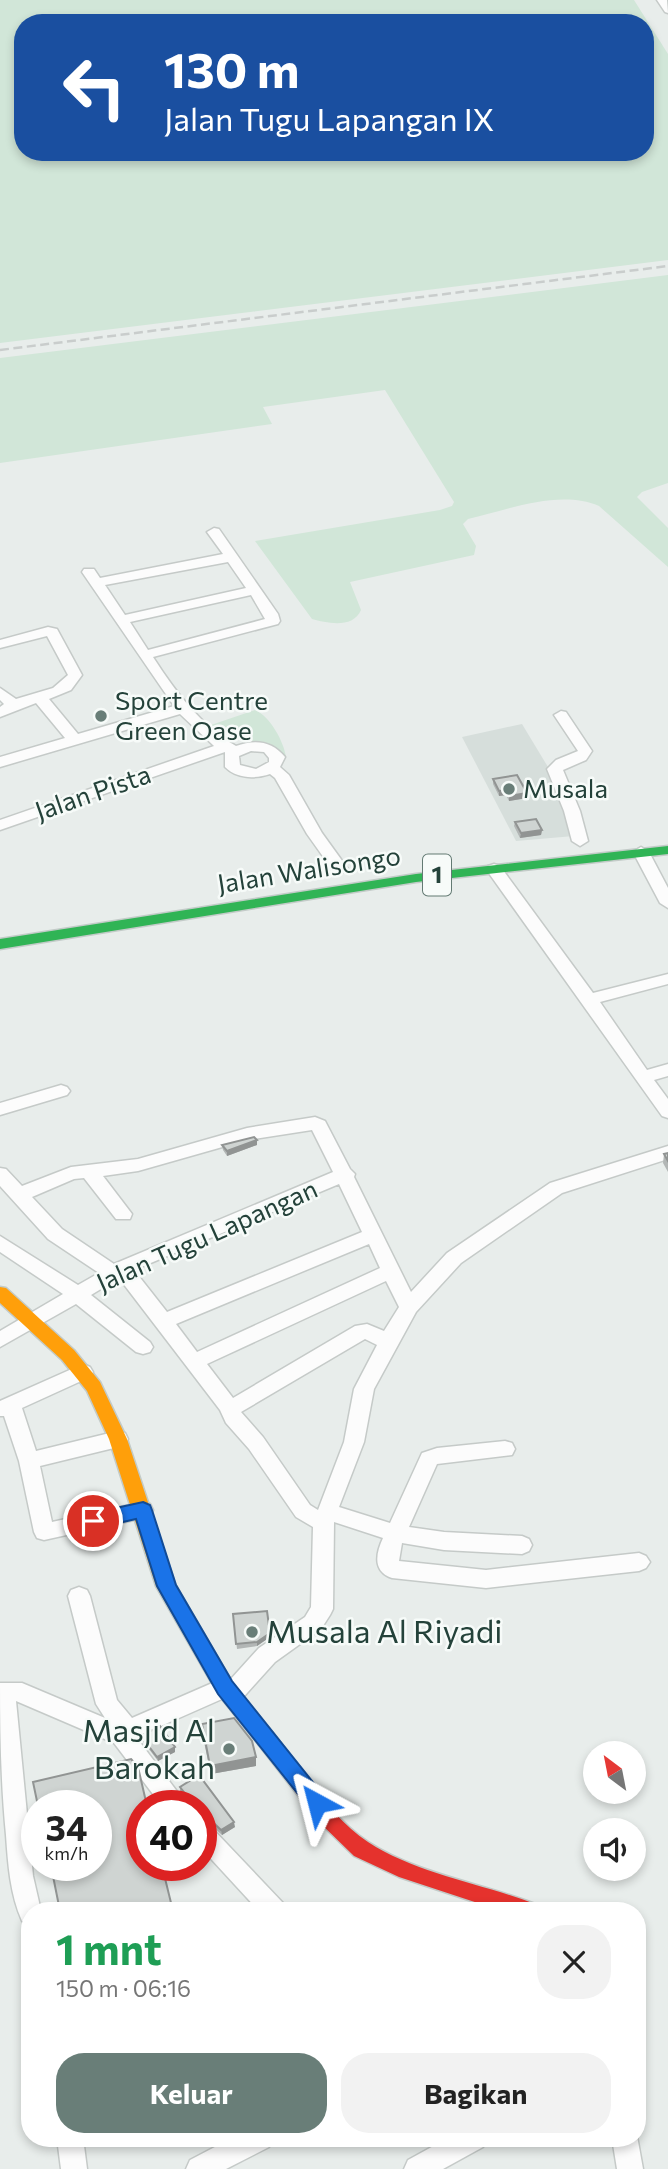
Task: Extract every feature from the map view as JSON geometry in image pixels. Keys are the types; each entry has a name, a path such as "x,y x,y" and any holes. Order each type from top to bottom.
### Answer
{"main road":[{"name":"Jalan Walisongo","path":"0,944 205,905 494,869 648,839 668,850"},
{"path":"559,843 587,840"},
{"path":"0,1293 83,1372 103,1404 118,1439 166,1586 228,1691 334,1824 358,1848 385,1863 491,1902"}],"street":[{"path":"662,0 668,10"},
{"path":"144,655 273,621 271,614 214,532"},
{"path":"230,557 93,578 144,655 184,708 230,749 230,762 239,771 256,774 272,768 281,775 315,834 340,869"},
{"path":"121,620 254,590"},
{"path":"0,644 41,631 52,632 75,675 69,685 44,697 7,704 0,713"},
{"path":"0,692 7,704"},
{"path":"44,697 79,738"},
{"path":"0,762 184,708"},
{"path":"561,715 585,751 581,757 561,763 555,769 587,840"},
{"name":"Jalan Pista","path":"0,825 230,749 250,746 268,748 277,757 272,768"},
{"path":"648,839 668,903"},
{"path":"494,869 668,1112"},
{"path":"588,1000 668,979"},
{"path":"643,1077 668,1070"},
{"path":"0,1109 61,1091"},
{"path":"19,1195 71,1172 138,1166 247,1134 310,1123 319,1125 346,1174 373,1236 409,1307"},
{"path":"79,1596 107,1704 126,1728 228,1691 267,1656 319,1616 323,1600 325,1517 354,1442 364,1389 409,1307 454,1258 556,1188 668,1152"},
{"path":"88,1170 123,1214"},
{"path":"0,1174 62,1240 117,1271 163,1322 195,1361 233,1417 256,1443 303,1511 395,1533 444,1541 522,1545"},
{"name":"Jalan Tugu Lapangan","path":"0,1340 117,1271 346,1174"},
{"path":"163,1322 283,1269 373,1236"},
{"path":"0,1244 76,1294 143,1347"},
{"path":"195,1361 390,1271"},
{"path":"227,1405 234,1407 362,1331 370,1332 388,1342"},
{"path":"83,1372 5,1407 29,1461 44,1532 143,1510"},
{"path":"29,1461 118,1439"},
{"path":"505,1449 437,1455 429,1459 395,1533 386,1561 392,1569 486,1579 639,1562"},
{"path":"27,1902 21,1876 2,1692 22,1692 122,1736 162,1790"},
{"path":"217,1849 267,1902"},
{"path":"71,2147 74,2169"},
{"path":"200,2169 243,2147"},
{"path":"417,2169 457,2147"},
{"path":"626,2147 630,2169"}],"shaded area":[{"path":"522,724 548,767 574,836 516,841 462,737"}],"green space":[{"path":"0,0 634,0 643,14 14,14 14,161 654,161 654,32 668,54 668,260 0,343"},
{"path":"668,275 668,483 642,492 637,497 668,528 668,567 599,506 584,501 551,500 468,519 463,524 476,546 474,555 350,582 361,610 357,616 339,623 312,619 255,541 440,510 452,506 454,502 385,390 263,407 272,424 0,463 0,358"},
{"path":"255,710 266,718 275,730 286,757 267,744 220,735 211,725"}],"building":[{"name":"Musala","path":"517,775 527,793 509,796 506,790 499,791 493,779"},
{"path":"536,819 542,830 521,833 515,822"},
{"path":"254,1137 257,1140 227,1151 222,1145"},
{"name":"Musala Al Riyadi","path":"267,1611 270,1633 257,1642 236,1644 233,1614"},
{"name":"Masjid Al Barokah","path":"234,1718 252,1741 256,1757 210,1766 202,1724"},
{"path":"160,1726 175,1747 157,1757 141,1736"},
{"path":"131,1759 138,1767 143,1790 126,1790 126,1881 166,1881 171,1902 58,1902 54,1881 112,1881 112,1790 35,1790 33,1782"},
{"path":"199,1775 210,1790 182,1790 180,1787"},
{"path":"217,1799 234,1822 221,1830 217,1826"}],"railway":[{"path":"0,350 668,266"}],"traffic: fast":[{"path":"0,944 416,878 668,850"}],"traffic: slow":[{"path":"0,1293 68,1355 94,1387 118,1439 166,1586 225,1688 266,1739"}],"traffic: jam":[{"path":"266,1739 324,1814 361,1849 399,1868 504,1902"}],"place":[{"name":"Sport Centre Green Oase","path":"101,716"},
{"name":"Musala","path":"509,789"},
{"name":"Musala Al Riyadi","path":"252,1632"},
{"name":"Masjid Al Barokah","path":"229,1749"}],"route":[{"path":"93,1521 143,1510 166,1586 225,1688 317,1803"}]}
